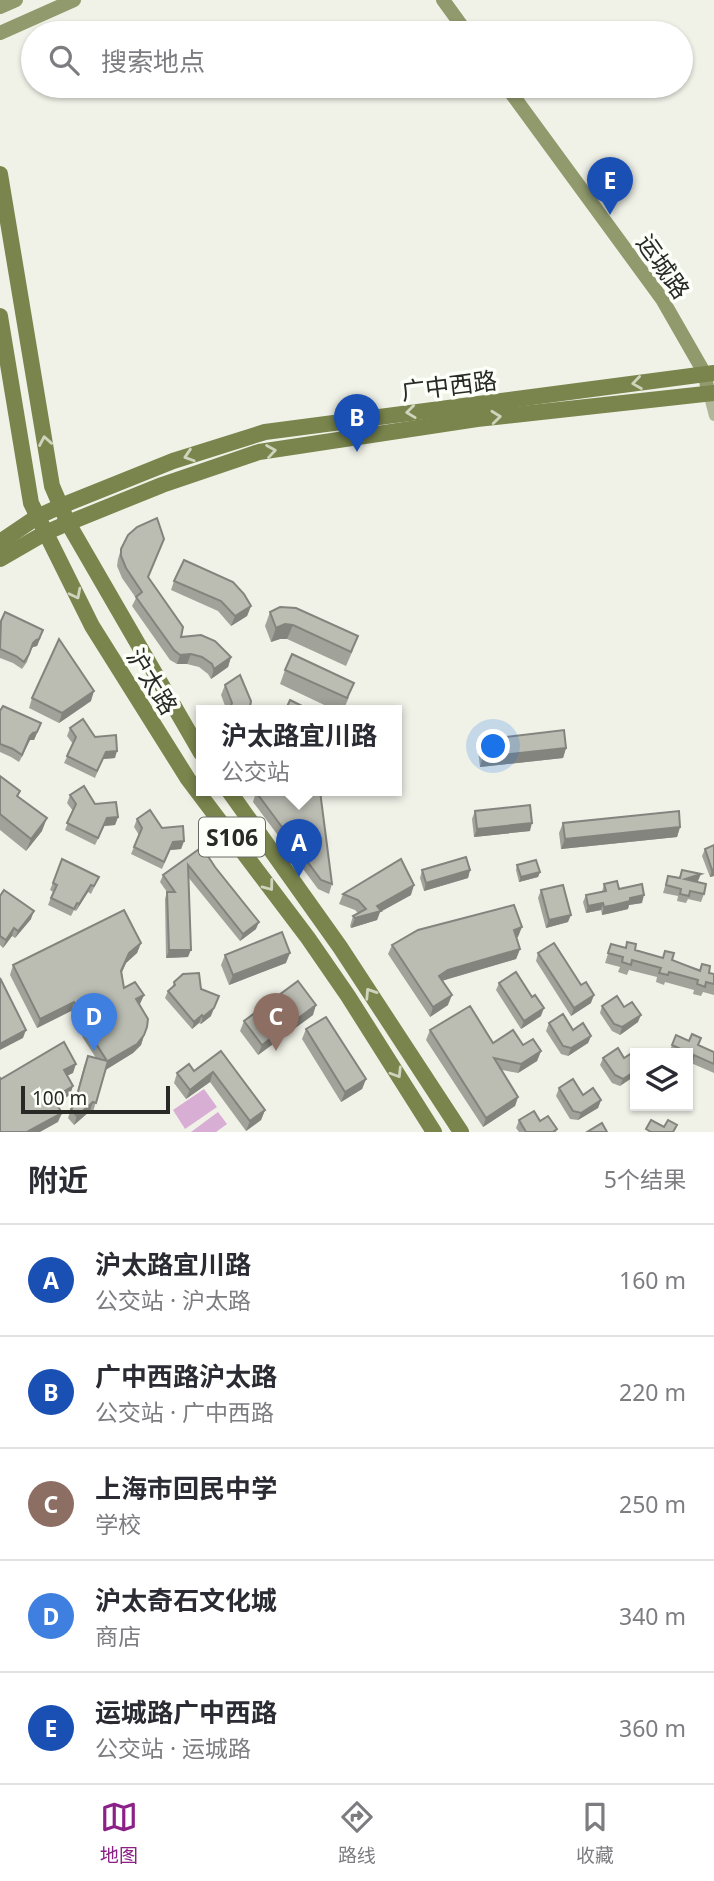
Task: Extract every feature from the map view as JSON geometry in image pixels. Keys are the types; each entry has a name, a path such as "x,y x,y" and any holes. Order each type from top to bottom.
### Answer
{"main road":[{"name":"沪太路","path":"0,174 52,486 68,523 196,744"},
{"name":"沪太路","path":"0,316 31,503 92,626 196,790"},
{"name":"广中西路","path":"0,542 37,517 61,506 173,461 265,432 709,373"},
{"name":"广中西路","path":"0,559 68,523 162,485 258,453 477,419 711,393"},
{"name":"沪太路","path":"201,796 309,938 434,1132"},
{"name":"S106","path":"233,796 341,947 461,1132"}],"street":[{"path":"0,7 16,0"},
{"path":"27,21 74,0"},
{"path":"443,0 458,21"},
{"path":"0,33 21,24"},
{"name":"运城路","path":"515,98 662,299 709,373 714,416"}],"shaded area":[{"path":"204,1089 217,1107 185,1129 173,1110"},
{"path":"218,1112 227,1124 216,1132 191,1132"}],"building":[{"path":"157,518 164,539 148,577 183,627 181,637 201,635 215,641 231,657 214,669 212,664 202,657 180,655 174,650 136,597 142,592 126,568 121,549 128,535 137,527"},
{"path":"184,560 233,582 251,606 235,616 221,601 174,581"},
{"path":"280,607 296,608 358,636 351,652 293,625 285,624 276,628 270,612"},
{"path":"5,612 43,630 24,662 0,649 1,621"},
{"path":"59,639 94,691 62,713 32,698"},
{"path":"292,654 354,683 347,698 285,670"},
{"path":"240,675 250,705 231,705 225,685"},
{"path":"290,700 300,705 288,705"},
{"path":"3,706 41,723 37,732 30,736 22,755 0,744 0,711"},
{"path":"83,719 95,737 116,735 117,751 106,752 97,771 67,756 76,737 70,728"},
{"path":"564,730 566,748 483,757 481,740"},
{"path":"0,776 20,791 17,796 47,818 31,839 0,814"},
{"path":"84,786 95,804 116,802 118,817 107,818 98,838 67,823 76,804 70,795"},
{"path":"259,796 321,796 332,884 321,880"},
{"path":"530,805 532,823 477,829 475,811"},
{"path":"150,810 162,828 183,826 184,841 173,842 164,862 134,847 142,828 137,819"},
{"path":"679,811 680,827 565,839 563,823"},
{"path":"714,845 714,869 712,870 705,849"},
{"path":"202,847 259,922 243,934 188,865 191,950 169,950 167,892 175,892 163,875"},
{"path":"466,857 470,870 426,883 422,870"},
{"path":"62,859 99,877 74,909 51,898 57,885 53,883"},
{"path":"401,859 414,885 377,906 381,911 355,918 353,916 366,909 358,900 343,894"},
{"path":"536,860 540,872 521,877 517,865"},
{"path":"682,870 701,874 685,879 706,884 704,894 690,891 689,896 680,894 681,889 666,885 668,876 680,878"},
{"path":"617,881 619,889 642,884 644,895 604,907 603,903 588,906 586,895 606,891 604,884"},
{"path":"563,885 571,915 549,920 541,890"},
{"path":"4,890 34,911 18,931 14,928 6,940 0,936 0,896"},
{"path":"514,905 522,927 514,930 520,949 448,970 439,976 452,995 433,1007 392,945 418,930"},
{"path":"124,910 141,943 129,953 121,971 124,988 135,982 144,995 136,999 148,1019 147,1027 137,1044 108,1061 96,1103 93,1102 77,1116 71,1109 88,1056 107,1061 86,1028 74,1002 40,1019 13,965"},
{"path":"282,932 290,953 233,975 225,955"},
{"path":"627,942 636,944 635,950 663,958 665,951 674,953 672,960 700,971 702,964 710,966 709,973 714,974 714,984 706,982 705,987 697,984 698,980 669,972 668,975 659,973 661,968 632,960 631,965 622,962 623,957 608,953 611,944 626,948"},
{"path":"554,943 581,985 586,982 594,995 574,1008 538,953"},
{"path":"516,972 532,997 535,995 544,1008 524,1021 499,983"},
{"path":"199,973 201,989 219,996 214,1008 194,1022 168,991 183,974"},
{"path":"0,978 26,1030 0,1044"},
{"path":"298,981 316,1005 262,1045 244,1021"},
{"path":"617,996 624,1007 632,1002 641,1015 622,1027 614,1024 602,1006"},
{"path":"470,1006 493,1043 513,1030 523,1045 533,1039 541,1051 521,1064 494,1058 518,1097 486,1118 430,1030"},
{"path":"563,1014 573,1030 583,1023 591,1036 571,1048 563,1046 549,1023"},
{"path":"326,1017 366,1079 345,1092 306,1029"},
{"path":"692,1034 701,1038 698,1045 714,1052 714,1064 694,1055 693,1058 693,1048 672,1045 676,1035 689,1041"},
{"path":"64,1042 76,1064 64,1070 73,1086 53,1098 62,1113 27,1132 0,1132 0,1078"},
{"path":"618,1048 624,1058 630,1054 630,1074 623,1079 615,1075 603,1058"},
{"path":"221,1051 265,1110 250,1121 213,1072 190,1090 177,1073 189,1064 194,1071"},
{"path":"573,1079 583,1095 593,1088 601,1100 581,1113 573,1111 559,1088"},
{"path":"534,1111 540,1121 548,1116 557,1129 553,1132 526,1132 519,1120"},
{"path":"651,1120 664,1127 668,1120 677,1125 673,1132 651,1132 646,1129"},
{"path":"602,1123 607,1132 587,1132"}],"place":[{"name":"运城路广中西路","path":"610,215"},
{"name":"广中西路沪太路","path":"357,452"},
{"name":"沪太路宜川路","path":"299,877"},
{"name":"沪太奇石文化城","path":"94,1051"},
{"name":"上海市回民中学","path":"276,1051"}]}
